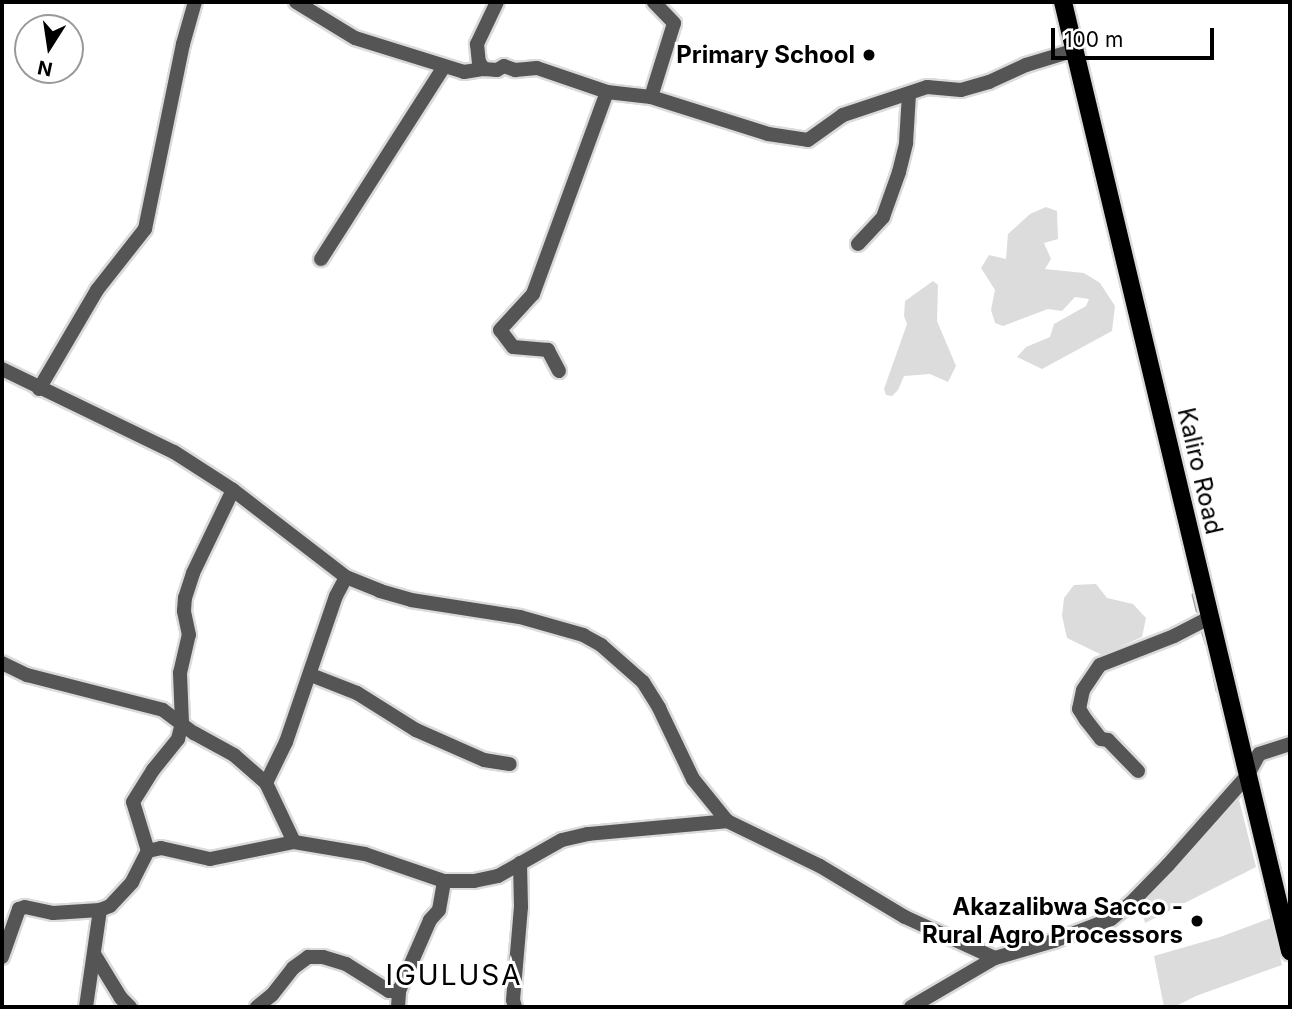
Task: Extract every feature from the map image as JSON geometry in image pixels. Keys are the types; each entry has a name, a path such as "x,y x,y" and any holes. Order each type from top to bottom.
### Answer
{"main road":[{"name":"Kaliro Road","path":"1063,2 1290,951"}],"street":[{"path":"39,389 97,290 145,229 183,44 195,2"},
{"path":"296,2 355,38 403,51 444,67 464,72 497,70 504,66 515,70 537,68 607,92 651,97 768,134 808,140 843,116 927,87 961,90 1075,50"},
{"path":"484,69 479,62 477,44 497,2"},
{"path":"651,97 674,23 654,2"},
{"path":"321,259 444,67"},
{"path":"559,371 548,350 513,346 500,330 533,293 607,92"},
{"path":"858,244 883,217 898,172 906,143 908,94"},
{"path":"2,369 174,452 233,490 346,577 411,600 520,617 583,635 601,645 643,682 694,779 727,821 831,873 905,918 995,958"},
{"path":"148,851 133,802 152,770 178,739 182,723 180,673 189,635 184,611 191,580 233,490"},
{"path":"266,783 286,742 303,686 311,675 336,596 346,577"},
{"path":"1138,771 1108,740 1101,739 1086,720 1079,709 1083,690 1100,665 1174,636 1211,617"},
{"path":"2,663 27,675 46,677 163,710 194,733 234,755 266,783 294,842"},
{"path":"311,675 357,693 416,730 484,760 510,764"},
{"path":"911,1007 995,958 1054,941 1111,919 1168,865 1247,775 1259,754 1290,744"},
{"path":"2,957 19,909 53,913 100,910 110,906 125,890 148,851 161,848 210,859 294,842 365,854 444,881 474,881 498,876 562,840 588,834 727,821"},
{"path":"515,1007 513,1000 521,907 520,863"},
{"path":"398,1007 399,990 430,920 439,910 444,881"},
{"path":"86,1007 86,989 100,910"},
{"path":"94,954 121,998 130,1007"},
{"path":"257,1007 272,995 293,968 308,957 344,963 389,991 399,990"}],"shaded area":[{"path":"1046,207 1057,211 1058,239 1044,243 1051,259 1045,269 1084,273 1100,283 1115,306 1112,331 1042,369 1017,357 1026,347 1050,337 1054,324 1086,306 1089,299 1075,297 1062,311 1048,309 1003,326 995,323 991,310 995,290 981,268 989,255 1006,259 1008,234 1030,214"},
{"path":"933,281 938,285 937,321 956,366 948,382 930,374 904,376 898,390 892,396 886,395 884,389 907,324 904,316 905,301"},
{"path":"1096,584 1107,598 1133,604 1146,618 1142,637 1102,655 1067,638 1062,616 1064,598 1074,585"},
{"path":"1237,792 1256,867 1145,923 1138,896"},
{"path":"1271,918 1282,965 1196,996 1174,1007 1164,1007 1154,956 1220,937"}],"waterway":[{"path":"1194,595 1198,611"},
{"path":"1202,627 1207,643"},
{"path":"1214,672 1218,691"}],"place":[{"name":"Primary School","path":"869,55"},
{"name":"Akazalibwa Sacco - Rural Agro Processors","path":"1197,921"}],"district":[{"name":"IGULUSA","path":"454,975"}]}
